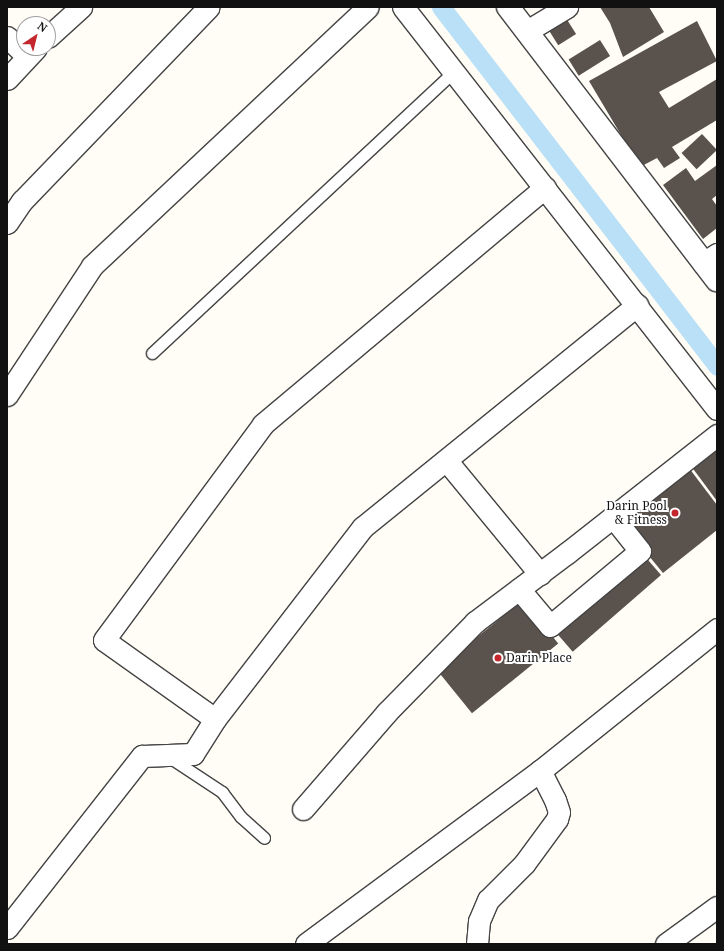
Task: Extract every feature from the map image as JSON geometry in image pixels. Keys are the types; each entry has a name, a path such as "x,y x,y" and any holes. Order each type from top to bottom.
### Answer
{"street":[{"path":"56,30 81,7"},
{"path":"7,223 22,201 209,7"},
{"path":"7,395 92,266 368,7"},
{"path":"403,7 717,409"},
{"path":"508,7 710,258 717,280"},
{"path":"527,31 567,7"},
{"path":"7,37 16,42"},
{"path":"7,79 28,56"},
{"path":"214,719 104,640 263,424 545,188"},
{"path":"7,928 142,756 193,754 214,719 363,527 637,305"},
{"path":"303,809 387,712 469,628 613,518 717,435"},
{"path":"446,460 540,574"},
{"path":"519,589 550,626 640,551 613,518"},
{"path":"319,940 540,771 717,629"},
{"path":"477,944 479,921 488,900 524,864 557,819 558,812 555,800 540,771"},
{"path":"666,944 717,907"}],"lane":[{"path":"152,353 454,71"},
{"path":"165,755 222,792 241,817 264,838"}],"building":[{"path":"600,7 649,7 664,32 623,57 610,23"},
{"path":"566,18 576,34 558,45 548,29"},
{"path":"697,21 717,61 659,92 669,108 717,79 717,120 672,147 680,158 664,168 657,158 640,167 589,81"},
{"path":"600,40 610,56 579,76 569,60"},
{"path":"702,134 717,150 697,169 682,153"},
{"path":"717,165 717,195 712,199 717,206 717,228 703,239 663,185 686,168 695,181"},
{"path":"717,445 717,501 691,466"},
{"name":"Darin Pool & Fitness","path":"689,468 717,505 717,530 663,573 621,522"},
{"path":"642,553 661,575 573,652 554,630"},
{"name":"Darin Place","path":"523,600 558,644 472,713 437,670"}],"waterway":[{"path":"441,7 717,366"}],"place":[{"name":"Darin Pool & Fitness","path":"675,513"},
{"name":"Darin Place","path":"498,658"}]}
